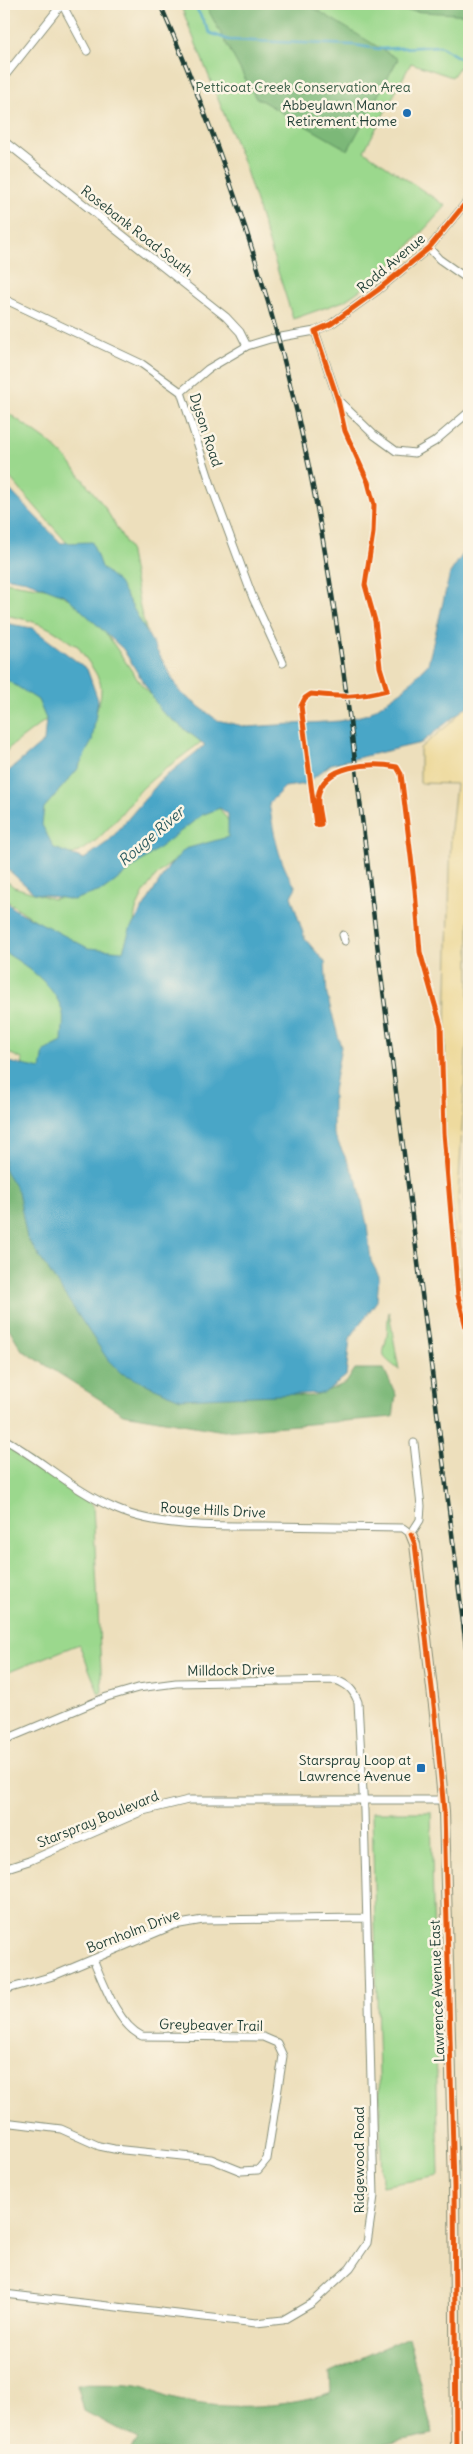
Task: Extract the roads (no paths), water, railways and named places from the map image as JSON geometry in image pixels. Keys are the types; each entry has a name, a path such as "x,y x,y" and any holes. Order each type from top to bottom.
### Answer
{"street":[{"path":"4,76 62,4 87,51"},
{"name":"Rosebank Road South","path":"4,141 226,317 240,332 247,346"},
{"name":"Rodd Avenue","path":"181,392 208,369 247,346 270,339 315,331 331,324 378,290 429,248 469,199"},
{"path":"429,248 439,259 469,280"},
{"name":"Dyson Road","path":"4,299 142,364 181,392 212,488 253,598 283,663"},
{"path":"315,331 338,400 374,435 396,451 415,452 434,442 469,412"},
{"name":"Rouge Hills Drive","path":"4,1439 27,1452 96,1500 118,1510 152,1519 217,1526 403,1528 412,1534"},
{"path":"412,1534 420,1520 421,1506 414,1443"},
{"name":"Lawrence Avenue East","path":"412,1534 415,1544 434,1704 443,1800 454,2187 456,2450"},
{"name":"Milldock Drive","path":"4,1740 107,1697 138,1688 176,1683 336,1680 350,1688 358,1702 363,1801"},
{"name":"Starspray Boulevard","path":"4,1869 29,1861 143,1811 188,1800 443,1800"},
{"name":"Ridgewood Road","path":"4,2294 256,2323 283,2320 312,2303 350,2268 367,2243 374,2196 363,1801"},
{"name":"Bornholm Drive","path":"4,1990 53,1976 174,1925 203,1920 366,1918"},
{"name":"Greybeaver Trail","path":"4,2122 61,2129 99,2146 114,2149 211,2159 241,2170 258,2170 267,2159 284,2056 277,2042 263,2037 142,2036 132,2031 122,2020 93,1959"}],"water":[{"name":"Rouge River","path":"4,484 61,543 92,542 101,567 119,583 180,692 217,720 247,727 340,721 368,714 403,690 428,664 450,573 469,545 469,705 421,743 331,764 306,784 285,787 269,803 281,858 296,887 291,896 305,939 325,962 327,995 341,1047 333,1091 333,1132 358,1183 367,1225 371,1261 379,1276 377,1301 350,1338 346,1376 324,1393 180,1399 121,1373 108,1360 27,1238 18,1191 4,1169 4,1061 41,1069 44,1051 62,1042 63,1017 58,1001 46,984 30,969 4,952 4,899 14,909 88,948 123,951 130,929 169,866 185,849 228,837 228,814 220,808 202,815 104,890 73,900 34,893 4,866 4,775 44,741 46,719 38,700 4,678 4,623 32,628 87,669 98,700 92,741 77,770 44,808 42,825 54,848 84,859 109,841 161,780 205,745 161,711 123,649 66,596 27,581 4,577"},
{"path":"469,1135 469,1299 467,1292 465,1187"}],"waterway":[{"path":"194,4 210,33 229,40 354,45 379,49 440,46 461,59 469,73"}],"railway":[{"path":"160,4 206,117 247,232 296,408 321,529 341,654 469,1671"}],"place":[{"name":"Abbeylawn Manor Retirement Home","path":"407,113"},
{"name":"Starspray Loop at Lawrence Avenue","path":"421,1768"}],"park label":[{"name":"Petticoat Creek Conservation Area","path":"303,87"}]}
